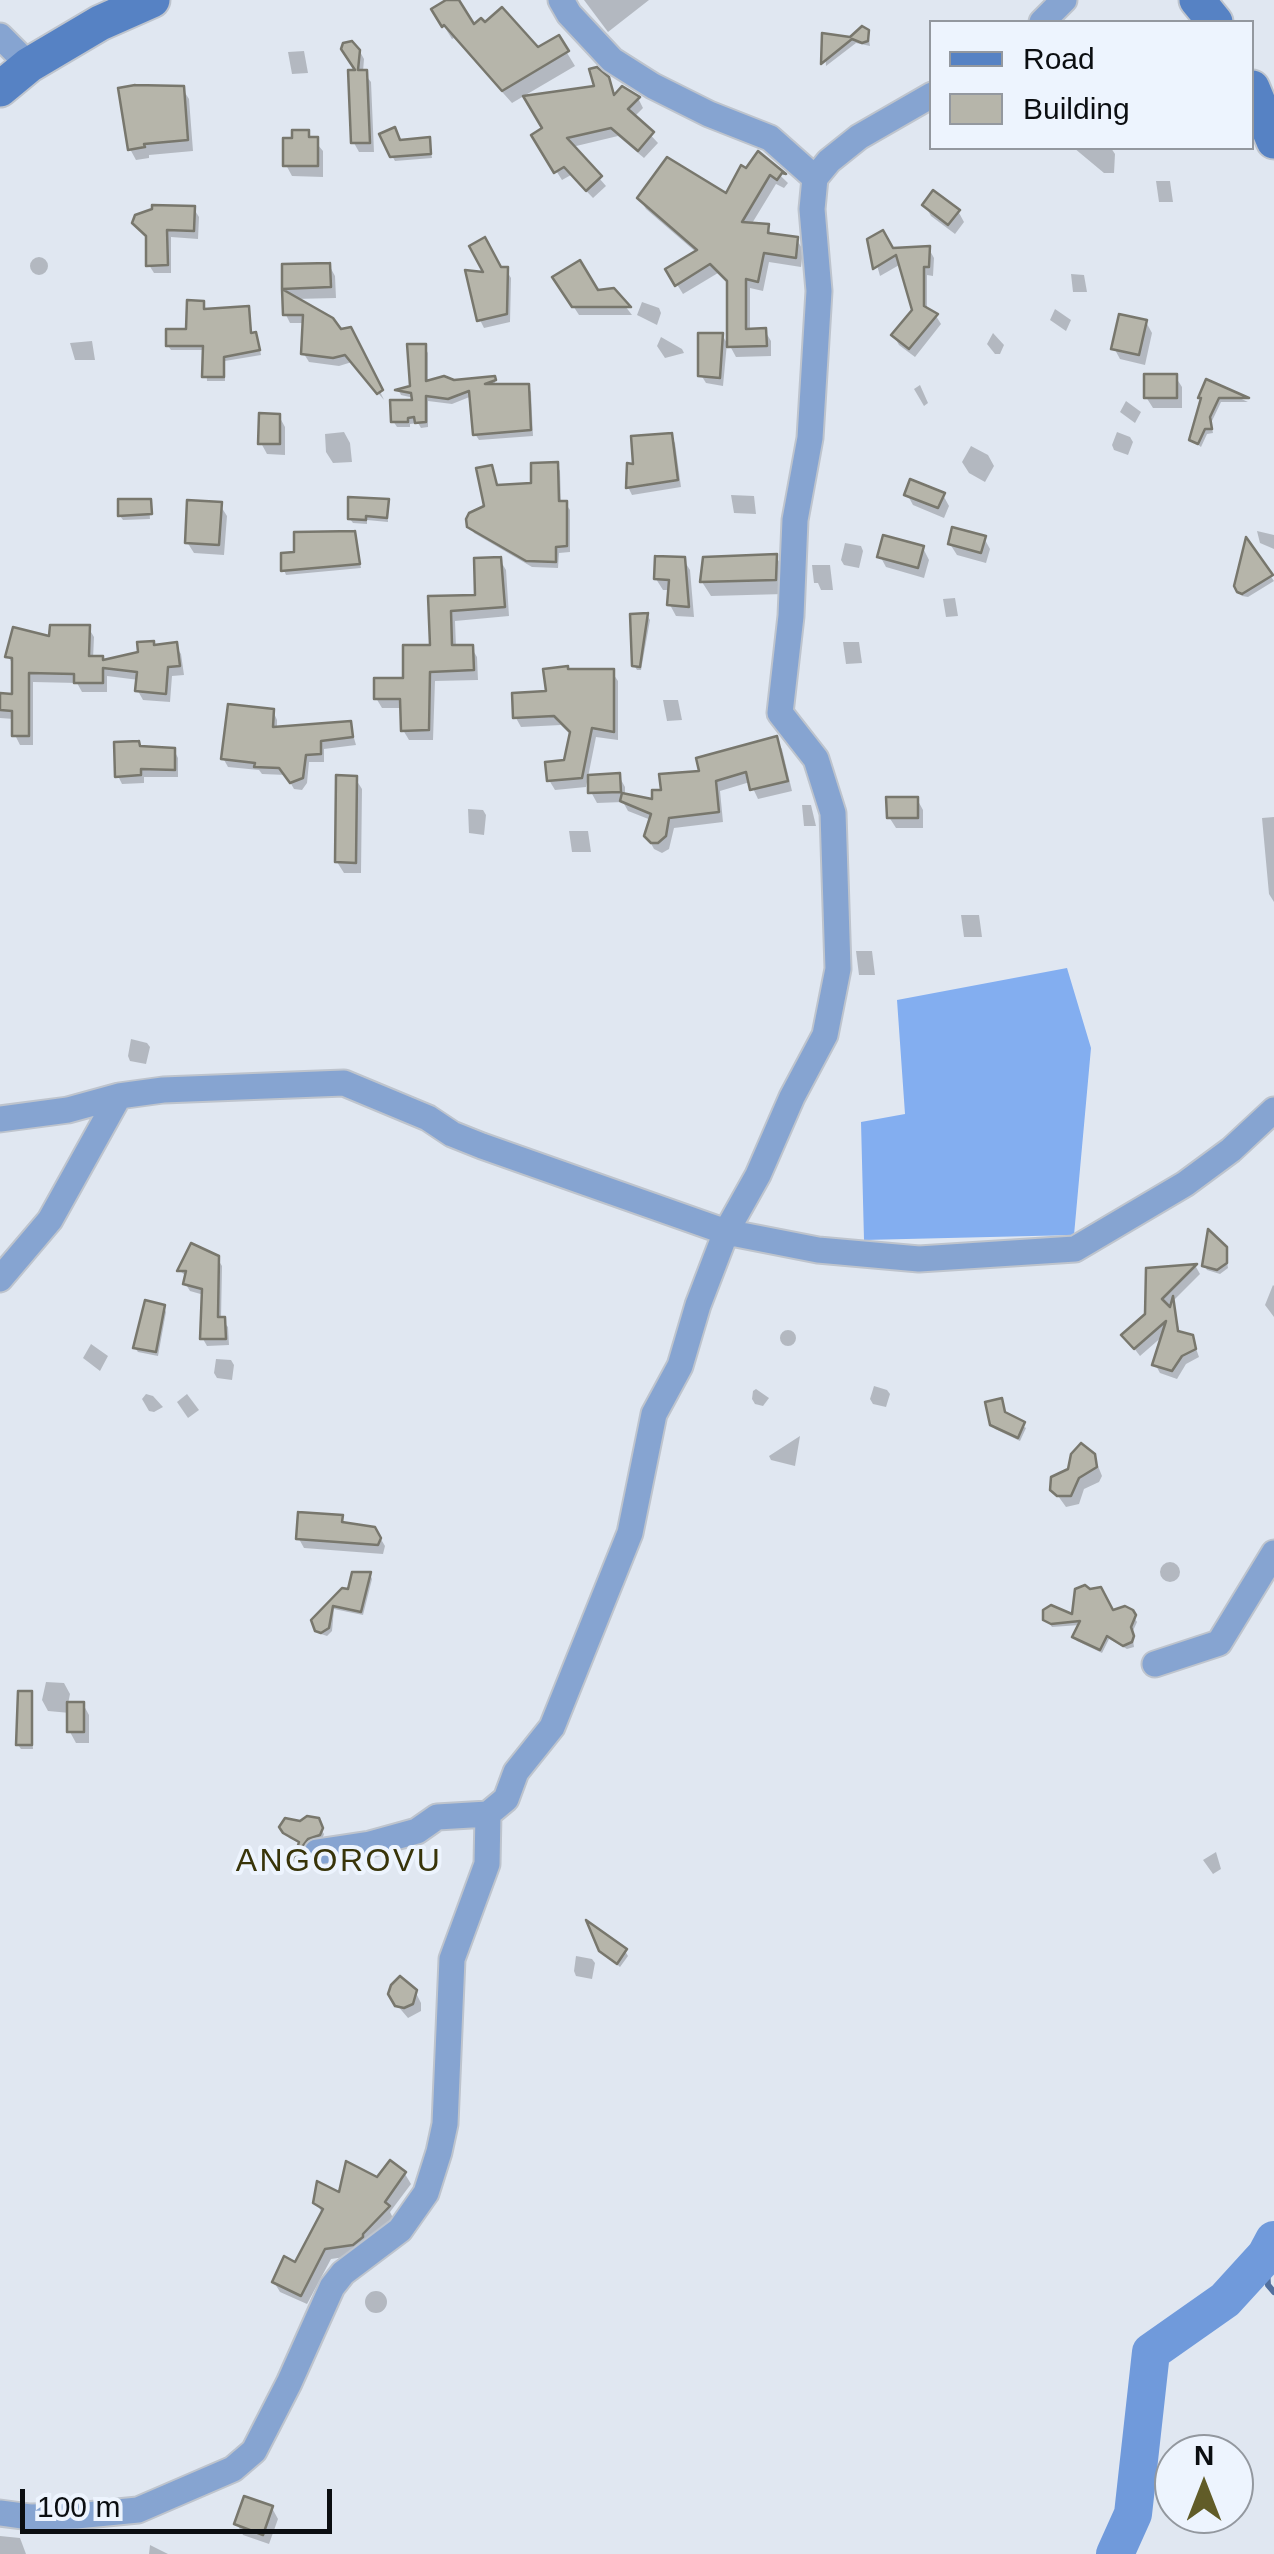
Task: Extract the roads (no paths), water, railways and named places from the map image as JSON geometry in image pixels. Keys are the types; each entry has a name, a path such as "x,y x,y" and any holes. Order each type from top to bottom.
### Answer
{"street":[{"path":"0,89 100,23 152,0"},
{"path":"561,0 612,60 709,114 770,138 815,178"},
{"path":"1044,20 1064,0"},
{"path":"1197,0 1213,20"},
{"path":"0,36 30,66"},
{"path":"1254,93 1274,141"},
{"path":"317,1852 370,1844 417,1831 437,1817 488,1814 506,1799 516,1772 552,1727 630,1532 654,1414 680,1366 726,1232 825,1035 838,969 833,813 816,759 780,713 791,616 795,520 810,438 818,291 812,209 815,178 859,137 929,96"},
{"path":"0,1119 68,1110 119,1096 204,1087 344,1083 428,1118 452,1134 482,1146 726,1232 818,1250 919,1258 1075,1249 1185,1184 1231,1150 1274,1110"},
{"path":"0,1279 50,1220 119,1096"},
{"path":"1156,1664 1218,1643 1274,1553"},
{"path":"0,2514 76,2516 138,2510 232,2469 254,2451 332,2287 400,2230 426,2193 440,2152 444,2124 452,1960 487,1864 488,1814"}],"waterway":[{"path":"1115,2554 1133,2514 1151,2352 1225,2300 1266,2255 1274,2240"},
{"path":"1266,2255 1268,2285 1274,2292"}],"district":[{"name":"ANGOROVU","path":"339,1862"}]}
